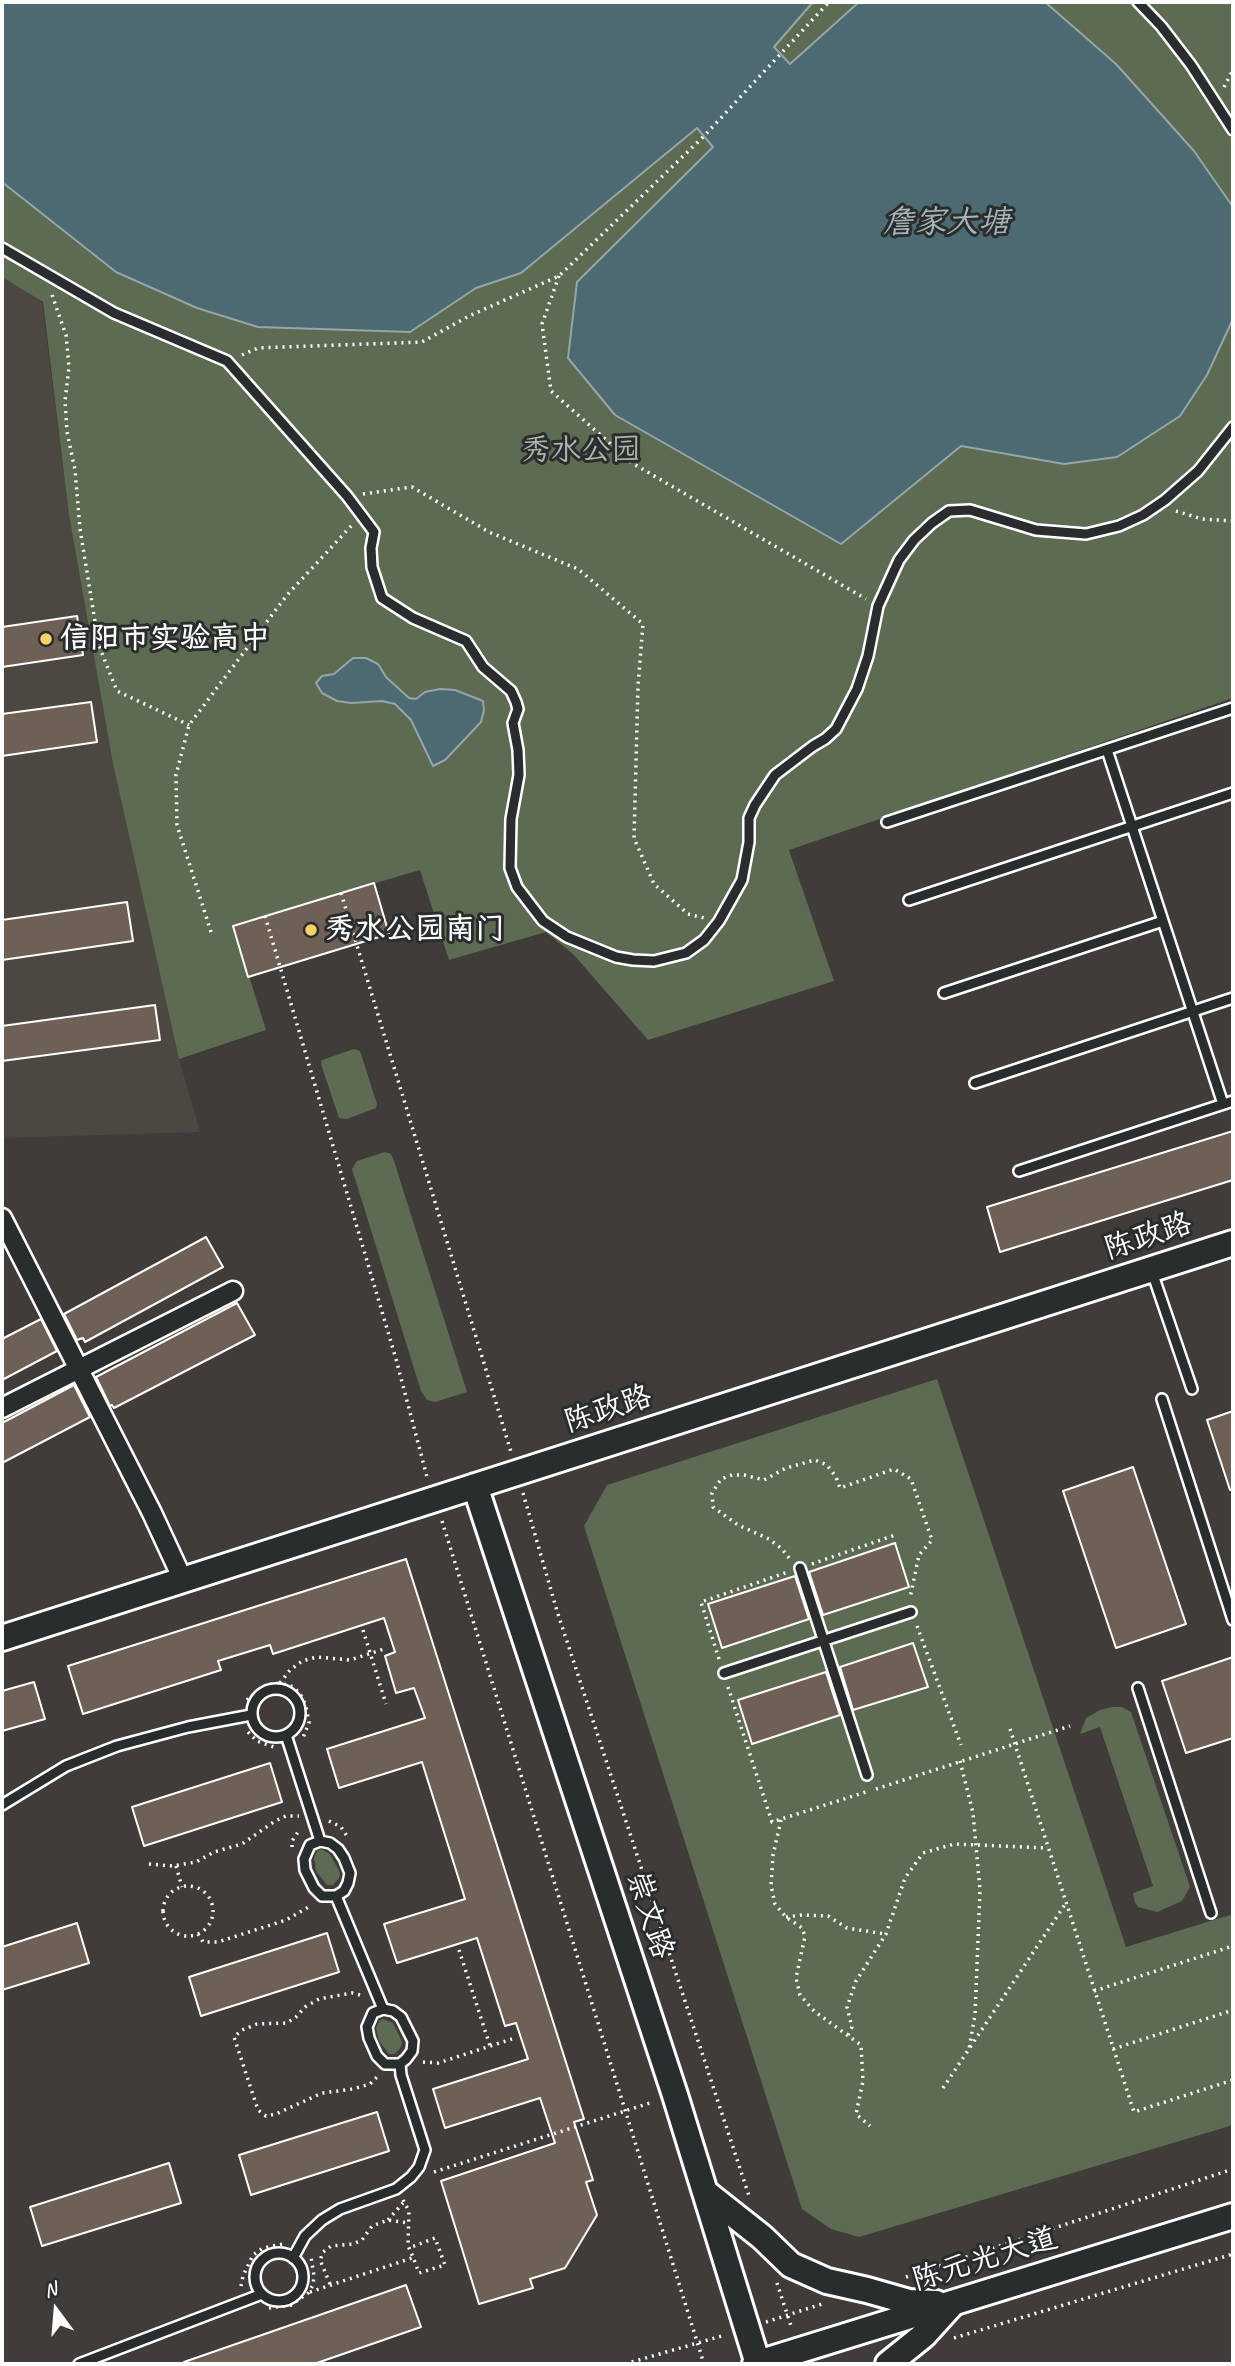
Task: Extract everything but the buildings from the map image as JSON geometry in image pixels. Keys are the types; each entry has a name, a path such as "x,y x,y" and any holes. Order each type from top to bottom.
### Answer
{"main road":[{"name":"陈政路","path":"2,1638 1233,1243"},
{"name":"崇文路","path":"475,1486 675,2095 757,2364"},
{"path":"705,2192 762,2237 790,2265 827,2281 909,2302 954,2303"},
{"name":"陈元光大道","path":"757,2364 1233,2216"},
{"path":"888,2364 924,2334 954,2303"}],"street":[{"path":"2,1218 152,1513 183,1580"},
{"path":"2,1408 233,1291"}],"lane":[{"path":"1138,2 1161,26 1191,65 1233,130"},
{"path":"2,248 114,313 227,361 347,496 374,532 372,567 382,598 413,618 466,640 483,667 511,691 516,702 518,709 513,723 519,775 512,819 510,868 517,887 543,921 567,937 616,957 654,961 686,953 704,940 719,921 742,880 749,842 749,818 755,805 775,775 836,729 857,689 868,656 878,606 899,560 914,540 932,523 949,511 970,510 1036,530 1086,534 1119,526 1157,506 1198,471 1233,427"},
{"path":"887,822 1233,708"},
{"path":"1107,750 1223,1104"},
{"path":"909,900 1233,793"},
{"path":"944,993 1163,921"},
{"path":"975,1083 1233,998"},
{"path":"1019,1171 1233,1101"},
{"path":"1151,1269 1192,1389"},
{"path":"1162,1399 1231,1606 1233,1620"},
{"path":"800,1568 867,1775"},
{"path":"724,1673 911,1612"},
{"path":"1138,1688 1211,1913"},
{"path":"271,1689 283,1689 293,1695 299,1705 300,1717 296,1728 275,1738 263,1734 255,1726 251,1715 253,1703 261,1694 271,1689"},
{"path":"2,1805 66,1766 117,1745 251,1715"},
{"path":"286,1735 320,1841"},
{"path":"320,1841 330,1843 338,1849 350,1873 344,1891 336,1896 322,1896 314,1888 306,1870 304,1858 310,1845 320,1841"},
{"path":"336,1896 383,2009"},
{"path":"383,2009 393,2011 401,2017 413,2041 412,2051 400,2066 385,2064 377,2056 367,2027 373,2013 383,2009"},
{"path":"293,2258 305,2236 322,2220 340,2209 396,2189 419,2167 425,2150 400,2066"},
{"path":"275,2253 293,2258 303,2270 304,2281 299,2292 290,2300 278,2302 267,2299 255,2279 257,2267 264,2258 275,2253"},
{"path":"79,2364 262,2294"}],"path":[{"path":"227,361 258,348 422,342 468,316 559,276 704,136 830,2"},
{"path":"43,272 66,335 69,367 65,401 67,432 75,470 80,528 99,646 117,691 189,725"},
{"path":"559,276 542,324 551,391 632,463 878,606"},
{"path":"347,496 412,487 489,532 578,569 643,624 638,686 634,838 653,884 688,914 719,921"},
{"path":"1157,506 1202,519 1233,521"},
{"path":"211,932 177,825 176,775 189,725 287,595 361,515"},
{"path":"341,893 557,1611 749,2198"},
{"path":"265,916 396,1359 423,1466 704,2364"},
{"path":"790,1560 782,1549 769,1539 738,1525 713,1507 712,1493 721,1479 744,1475 764,1480 786,1468 815,1460 827,1465 836,1477 839,1488 894,1469 911,1479 932,1540 919,1555 910,1600 911,1612 961,1745"},
{"path":"363,1630 386,1704"},
{"path":"279,1683 302,1661 317,1657 350,1660 387,1648"},
{"path":"238,1704 249,1700 258,1690 269,1685 279,1683 294,1687 303,1698 309,1723 300,1743"},
{"path":"1010,1729 1134,2112 1233,2080"},
{"path":"246,1731 257,1741 278,1751"},
{"path":"960,1761 973,1812 980,1890 975,2015 969,2049"},
{"path":"292,1852 292,1841 300,1829 297,1807"},
{"path":"149,1864 176,1866 196,1861 214,1852 242,1844 286,1816 311,1813"},
{"path":"322,1815 341,1828 350,1840"},
{"path":"781,1819 773,1856 771,1885 775,1904 786,1917 802,1928 805,1936 796,1978 800,1995 814,2011 861,2045 863,2081 856,2114 870,2126"},
{"path":"848,2035 852,2027 846,2007 856,1980 886,1934 905,1878 923,1853 954,1844 976,1843 1048,1848"},
{"path":"176,1866 182,1887"},
{"path":"182,1887 199,1888 208,1894 213,1903 211,1924 198,1934 183,1936 173,1932 166,1924 164,1903 169,1894 182,1887"},
{"path":"198,1934 203,1942 218,1942 286,1920 317,1902"},
{"path":"943,2088 1066,1903"},
{"path":"786,1917 802,1914 828,1916 846,1928 886,1934"},
{"path":"1094,1991 1233,1946"},
{"path":"459,1950 490,2046"},
{"path":"360,1987 361,2003"},
{"path":"362,1996 352,1993 319,1999 286,2023 257,2024 242,2029 234,2037 258,2110 266,2116 276,2114 322,2093 370,2084 377,2076 400,2066 438,2063 512,2039"},
{"path":"1113,2049 1233,2010"},
{"path":"420,2068 428,2056"},
{"path":"377,2076 384,2081"},
{"path":"422,2176 675,2095"},
{"path":"900,2279 1233,2169"},
{"path":"390,2205 402,2198 409,2211 409,2248 419,2273 445,2265 435,2238 409,2248"},
{"path":"330,2284 320,2260 323,2252 331,2246 362,2240 372,2226 388,2220 409,2223"},
{"path":"240,2292 243,2276 253,2255 263,2248 289,2242"},
{"path":"961,2336 1233,2254"},
{"path":"258,2310 291,2305 308,2292 313,2285 314,2276 311,2255"},
{"path":"308,2292 413,2257"},
{"path":"775,2276 799,2351"},
{"path":"625,2364 827,2303"}],"shaded area":[{"name":"信阳市实验高中","path":"2,277 42,302 69,515 113,764 179,1059 200,1132 2,1138"}],"green space":[{"name":"秀水公园","path":"2,2 1233,2 1233,698 789,850 834,981 648,1040 574,955 546,932 449,960 420,870 233,925 266,1030 179,1059 113,764 69,515 43,302 2,277"},
{"path":"354,1049 360,1051 377,1104 376,1108 347,1119 339,1118 321,1064 322,1060"},
{"path":"385,1152 391,1154 394,1161 467,1392 435,1402 427,1400 421,1391 352,1169 357,1161"},
{"path":"937,1379 1126,1947 1233,1914 1233,2125 859,2237 831,2229 802,2209 584,1526 607,1485"},
{"path":"1112,1707 1122,1707 1131,1712 1190,1887 1182,1901 1157,1912 1138,1907 1135,1902 1133,1893 1153,1886 1100,1727 1080,1734 1086,1718"},
{"path":"321,1849 330,1854 340,1873 333,1885 327,1885 316,1871 314,1858"},
{"path":"383,2019 393,2023 402,2042 395,2054 389,2054 379,2041 376,2028"}],"water":[{"name":"詹家大塘","path":"2,2 813,2 774,47 790,64 859,2 1045,2 1116,64 1194,151 1233,207 1232,321 1207,375 1180,416 1117,457 1064,464 961,446 841,544 615,415 568,358 577,282 713,147 697,128 521,273 476,288 410,332 258,327 197,308 116,272 2,182"},
{"path":"353,658 366,658 378,664 386,677 409,698 416,699 425,692 440,689 455,690 483,701 481,722 445,760 433,766 411,720 395,704 382,701 337,701 322,693 316,683 322,676 334,674"}],"place":[{"name":"信阳市实验高中","path":"46,639"},
{"name":"秀水公园南门","path":"311,930"}]}
